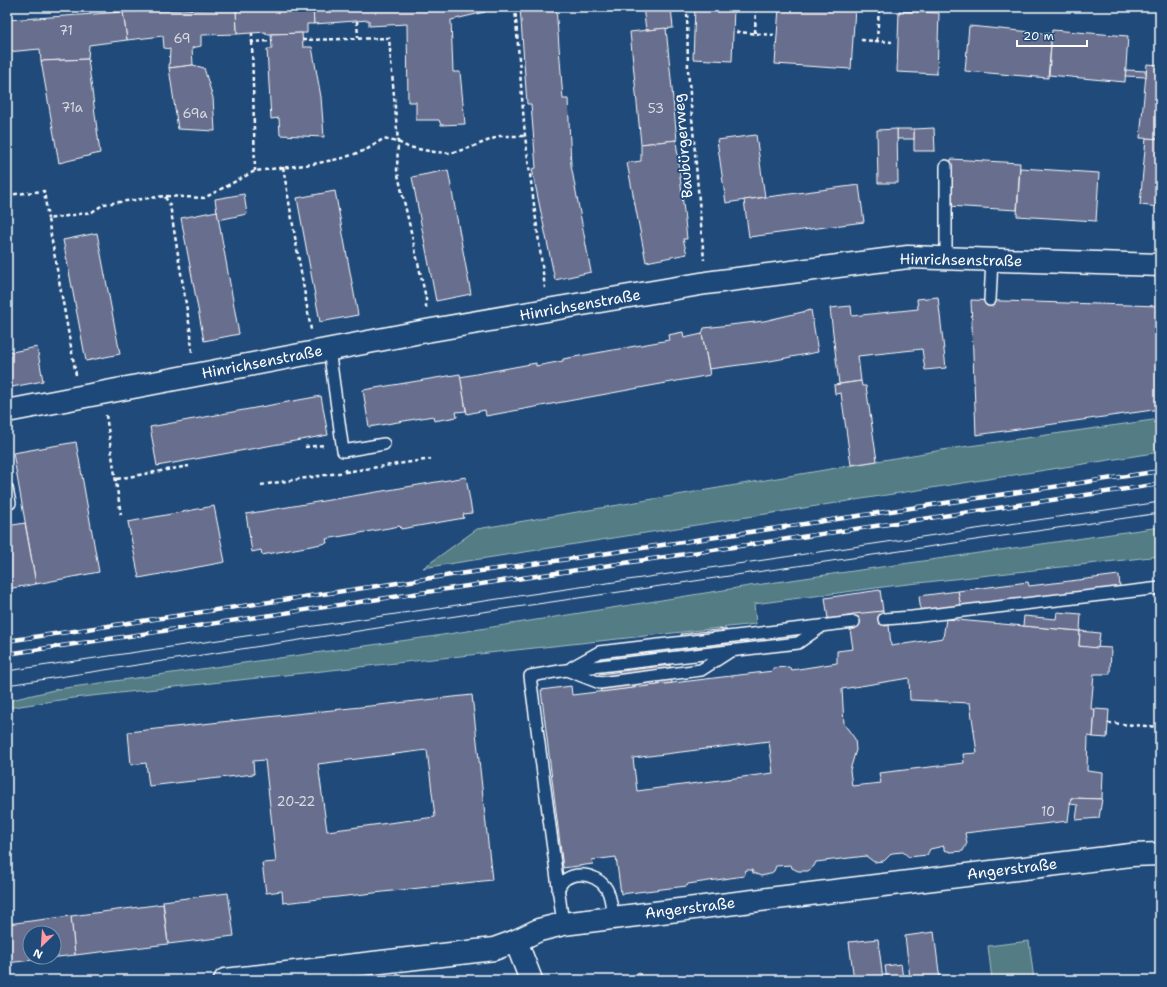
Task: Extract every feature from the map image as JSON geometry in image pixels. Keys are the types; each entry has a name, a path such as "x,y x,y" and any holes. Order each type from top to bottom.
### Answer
{"street":[{"name":"Hinrichsenstraße","path":"7,411 426,331 547,310 706,283 908,257 1160,265"},
{"name":"Angerstraße","path":"225,980 494,949 539,930 563,924 1131,855 1160,854"},
{"path":"516,941 531,980"}],"lane":[{"path":"946,166 946,258"},
{"path":"990,300 992,260"},
{"path":"320,351 343,451 384,444"},
{"path":"7,488 10,503"},
{"path":"884,619 1160,588"},
{"path":"566,670 599,652 854,622"},
{"path":"563,924 530,676 566,670 798,643 820,626"},
{"path":"566,670 600,683 700,670 731,651"},
{"path":"558,891 562,883 571,877 584,875 595,877 599,879 607,889 613,918"}],"path":[{"path":"515,7 525,136 547,310"},
{"name":"Baubürgerweg","path":"687,7 688,70 706,283"},
{"path":"755,33 756,7"},
{"path":"878,41 879,7"},
{"path":"358,21 358,38"},
{"path":"736,32 774,35"},
{"path":"252,33 255,171"},
{"path":"302,40 389,38 398,142 397,170 426,298 426,331"},
{"path":"861,40 892,42"},
{"path":"252,42 271,41"},
{"path":"48,219 92,212 104,204 165,196 204,198 255,171 313,164 343,158 366,150 383,139 398,142 408,147 434,152 451,153 500,136 525,136"},
{"path":"283,167 310,323 320,351"},
{"path":"7,195 44,191 76,373 76,398"},
{"path":"165,196 170,205 191,335 194,375"},
{"path":"99,393 108,419 121,515"},
{"path":"343,451 345,472"},
{"path":"261,485 431,459"},
{"path":"116,479 189,466"},
{"path":"1108,723 1160,727"}],"green space":[{"path":"1160,419 1160,452 423,568 477,529 948,449"},
{"path":"1160,527 1160,556 891,586 754,604 756,624 73,698 7,708 7,701 58,689 436,636 749,586"},
{"path":"1029,941 1034,980 992,980 988,946"}],"building":[{"path":"313,7 314,24 307,24 307,33 266,34 266,32 237,34 236,8"},
{"path":"313,7 485,7 485,12 451,20 453,72 460,72 465,124 441,125 439,120 416,120 416,102 408,102 407,24 369,26 369,20 314,24"},
{"path":"520,7 556,7 563,99 568,99 571,165 591,272 555,280 532,169 536,168 531,104 527,104"},
{"path":"643,7 671,7 673,28 646,30"},
{"path":"695,7 734,7 732,61 693,59"},
{"path":"779,7 855,8 851,69 775,64"},
{"path":"236,8 237,34 201,35 201,46 192,48 193,65 169,68 170,49 164,48 163,36 127,40 123,12"},
{"path":"899,11 939,13 937,74 897,72"},
{"path":"123,12 127,40 89,45 88,59 41,61 40,49 7,52 7,20"},
{"path":"969,26 1052,34 1048,78 965,71"},
{"path":"666,28 677,140 641,144 630,32"},
{"path":"1052,30 1128,36 1125,82 1049,75"},
{"path":"302,33 303,47 312,47 321,97 324,137 280,135 279,118 271,119 267,49 272,49 271,34"},
{"path":"88,59 100,153 59,163 41,61"},
{"path":"1147,64 1160,65 1160,139 1140,138"},
{"path":"193,65 204,68 213,98 215,131 178,129 169,68"},
{"path":"1126,70 1146,71 1146,77 1125,76"},
{"path":"934,128 935,151 914,151 914,129"},
{"path":"897,129 914,129 914,139 897,139"},
{"path":"897,129 898,183 878,183 877,130"},
{"path":"756,135 765,197 726,203 717,140"},
{"path":"1146,138 1160,139 1160,207 1140,205"},
{"path":"676,140 687,239 683,239 687,254 646,262 627,163 641,161 641,144"},
{"path":"951,159 1020,163 1017,210 948,206"},
{"path":"1020,168 1099,173 1096,221 1017,216"},
{"path":"448,170 471,294 436,301 412,177"},
{"path":"859,185 864,222 749,237 744,200"},
{"path":"335,191 358,315 320,322 297,198"},
{"path":"244,194 247,214 218,220 215,199"},
{"path":"217,211 239,334 204,341 181,218"},
{"path":"97,233 120,354 86,361 63,240"},
{"path":"938,297 946,368 925,370 922,349 858,356 861,381 839,384 830,308 851,306 852,316 918,309 917,299"},
{"path":"971,300 1160,306 1160,409 976,435"},
{"path":"811,310 818,352 770,361 709,369 702,334 704,328 764,321"},
{"path":"683,332 684,338 702,334 710,375 486,416 485,410 467,414 460,377 536,363 536,366 563,361 563,359 669,340 668,335"},
{"path":"37,347 43,381 7,388 7,353"},
{"path":"460,374 466,411 456,412 457,417 434,421 433,416 369,427 363,390"},
{"path":"861,381 862,386 866,386 877,461 851,465 841,393 835,394 834,385"},
{"path":"321,396 328,435 157,466 150,427"},
{"path":"76,442 99,572 36,584 13,453"},
{"path":"466,477 472,513 463,514 464,518 401,529 400,526 326,539 327,543 262,555 261,550 252,552 246,514"},
{"path":"214,506 225,562 139,578 128,522"},
{"path":"25,523 36,584 7,589 7,526"},
{"path":"1119,575 1120,588 961,608 958,591 1028,582 1029,586"},
{"path":"880,590 883,611 828,619 825,598"},
{"path":"958,591 961,608 921,613 919,596"},
{"path":"883,611 885,626 889,625 891,646 943,638 946,619 1080,631 1079,646 1111,648 1110,674 1094,674 1091,709 1095,709 1093,737 1088,736 1087,771 1103,773 1102,799 1071,798 1068,821 965,833 967,843 963,851 951,852 944,850 944,846 930,849 927,855 909,857 903,852 892,853 884,861 874,862 866,856 816,862 808,871 798,871 792,868 791,865 776,866 774,871 770,874 761,876 753,873 752,870 746,870 744,876 688,884 687,886 621,894 616,857 592,860 593,864 563,868 541,690 571,686 572,695 773,671 773,668 789,667 792,670 837,663 837,651 853,649 850,629 855,629 853,614","holes":["909,678 910,700 970,703 977,753 963,754 964,763 879,773 881,783 852,786 850,770 856,750 855,739 844,724 842,689","769,741 773,773 637,791 633,758"]},
{"path":"1057,612 1081,614 1080,631 1023,626 1024,616 1056,619"},
{"path":"726,629 728,646 683,651 681,634"},
{"path":"1080,631 1100,633 1098,648 1079,646"},
{"path":"670,665 672,683 601,692 599,674"},
{"path":"472,695 492,880 283,903 282,891 266,893 262,863 276,862 265,760 253,761 254,774 149,786 146,763 131,765 128,732","holes":["427,750 435,817 327,831 318,764"]},
{"path":"1095,709 1109,710 1107,738 1093,737"},
{"path":"1071,798 1102,799 1099,818 1076,820 1078,805 1070,804"},
{"path":"228,893 234,936 168,944 163,901"},
{"path":"163,904 168,944 75,955 71,916"},
{"path":"71,916 75,955 62,957 62,925 22,925 22,961 7,963 7,924"},
{"path":"934,932 940,980 887,980 885,966 901,964 903,978 910,978 905,936"},
{"path":"878,939 883,980 854,980 849,942"},
{"path":"640,973 642,980 620,980"}],"tram line":[{"path":"7,671 1160,502"},
{"path":"7,685 469,614 1160,513"}],"railway":[{"path":"7,641 1160,471"},
{"path":"7,654 1160,484"}]}
